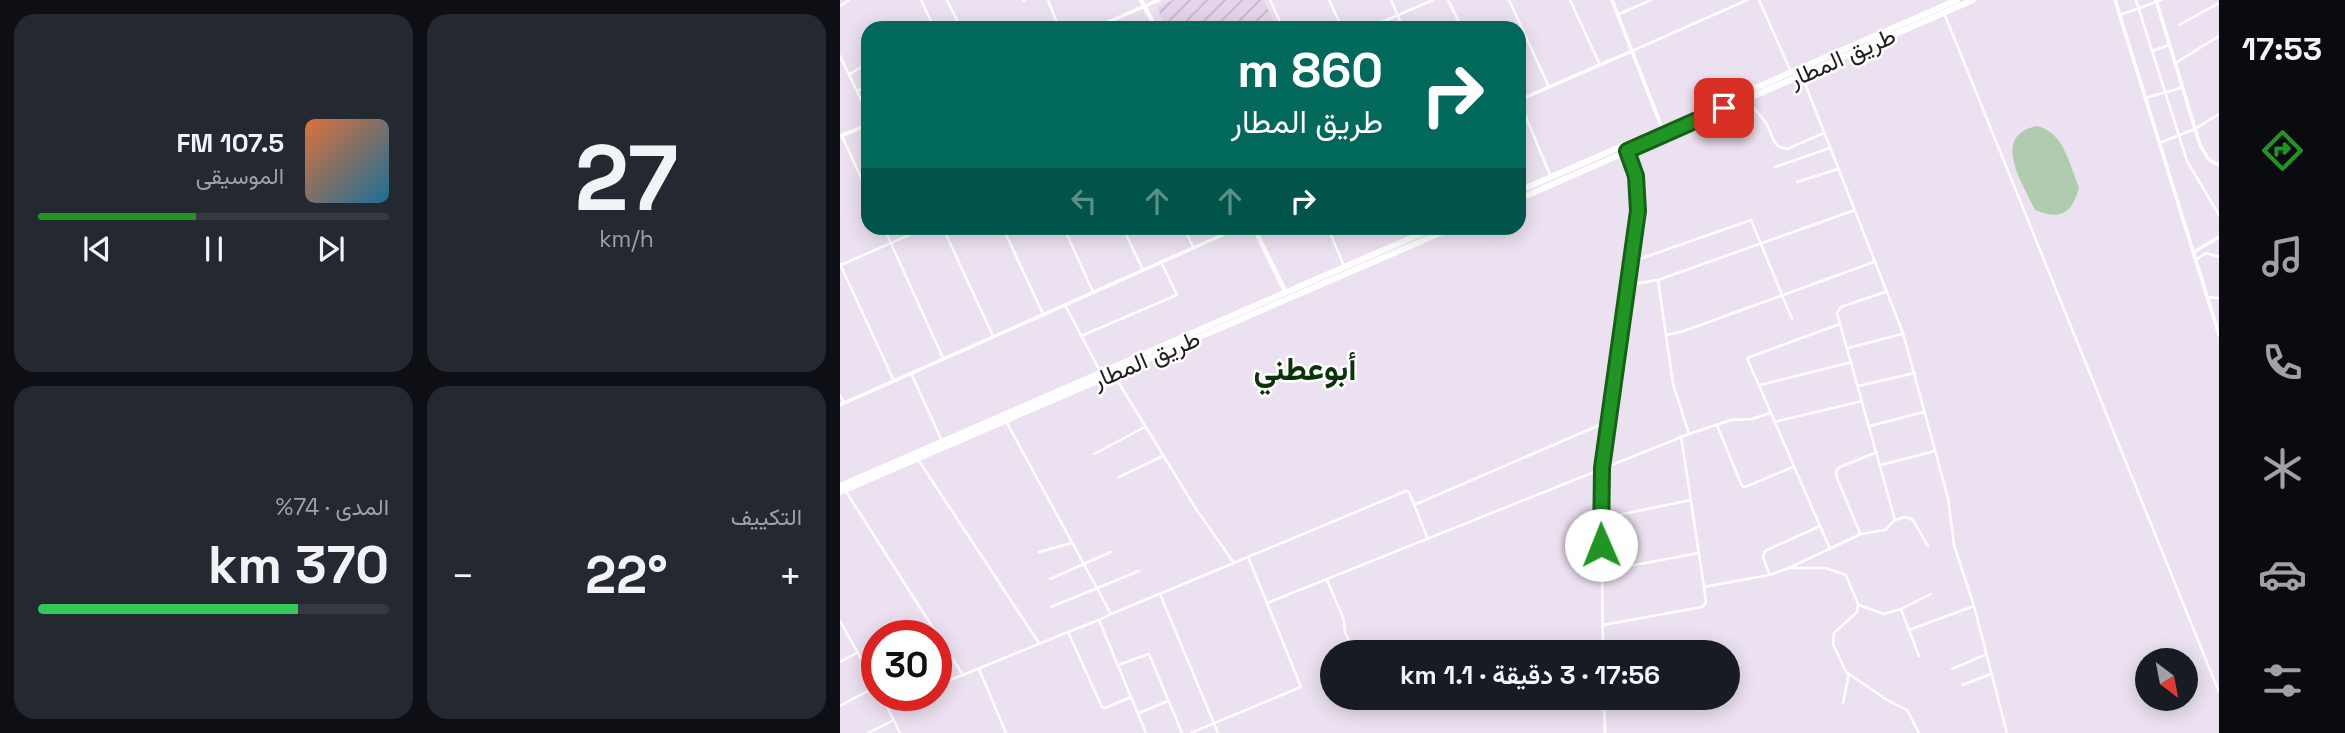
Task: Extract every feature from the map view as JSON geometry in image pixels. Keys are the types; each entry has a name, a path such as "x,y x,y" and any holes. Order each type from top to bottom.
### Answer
{"highway":[{"name":"طريق المطار","path":"1526,188 1958,0"},
{"name":"طريق المطار","path":"1526,196 1802,76 1940,6 1973,0"},
{"name":"طريق المطار","path":"842,489 942,441 1005,420 1113,374 1285,292 1417,235"},
{"name":"طريق المطار","path":"842,489 918,458 1101,373 1435,235"}],"main road":[{"path":"1142,0 1152,21"},
{"path":"1257,235 1285,292"}],"street":[{"path":"840,6 849,0"},
{"path":"921,0 931,21"},
{"path":"947,0 958,21"},
{"path":"1048,0 1056,21"},
{"path":"1110,21 1159,0"},
{"path":"1270,0 1280,21"},
{"path":"1329,0 1339,21"},
{"path":"1391,0 1400,21"},
{"path":"1386,21 1433,0"},
{"path":"1448,0 1458,21"},
{"path":"1509,0 1519,21"},
{"path":"1570,0 1600,65"},
{"path":"1612,0 1662,128"},
{"path":"1618,14 1639,2 1651,0"},
{"path":"1526,97 1747,0"},
{"path":"1759,0 1791,72"},
{"path":"2115,0 2219,335"},
{"path":"2136,0 2190,168 2219,215"},
{"path":"2120,15 2162,0"},
{"path":"2156,2 2203,153 2219,165"},
{"path":"2179,25 2219,3"},
{"path":"1940,6 2219,692"},
{"path":"2175,64 2219,36"},
{"path":"1526,37 1549,87"},
{"path":"2152,51 2169,44"},
{"path":"840,56 861,98"},
{"path":"850,74 861,67"},
{"path":"1802,76 1903,333 1948,498 1955,549 1968,582 2007,733"},
{"path":"2145,98 2181,88"},
{"path":"1746,99 1766,123 1774,143 1781,149 1824,133"},
{"path":"2159,143 2195,129 2219,114"},
{"path":"1526,117 1551,177"},
{"path":"861,128 841,136 861,178"},
{"path":"1775,167 1830,148"},
{"path":"1603,640 1600,496 1602,468 1638,202 1634,167 1627,151"},
{"path":"1797,182 1838,169"},
{"path":"1627,285 1658,280 1855,210"},
{"path":"1631,262 1751,220 1792,319"},
{"path":"887,235 943,359"},
{"path":"894,381 840,265 908,235"},
{"path":"946,235 993,336"},
{"path":"1006,235 1043,314"},
{"path":"1067,235 1093,292"},
{"path":"1126,235 1143,270"},
{"path":"1187,235 1193,247"},
{"path":"840,395 842,404 1221,235"},
{"path":"1331,235 1344,266"},
{"path":"2193,253 2219,237"},
{"path":"2195,260 2206,253 2219,257"},
{"path":"1081,336 1177,295 1161,262"},
{"path":"1667,335 1874,262"},
{"path":"1658,280 1673,384 1689,434"},
{"path":"1885,292 1839,308 1837,313 1895,520"},
{"path":"2207,298 2219,298"},
{"path":"1065,305 1101,373"},
{"path":"1830,549 1747,358 1840,324"},
{"path":"1847,348 1903,333"},
{"path":"1760,385 1852,362"},
{"path":"911,373 942,441"},
{"path":"1858,386 1915,373"},
{"path":"1113,374 1196,509 1234,563"},
{"path":"1774,422 1862,401"},
{"path":"1870,426 1926,412"},
{"path":"1267,603 1681,436 1731,419 1752,419 1770,413"},
{"path":"1005,420 1111,614"},
{"path":"1414,505 1609,421"},
{"path":"1717,425 1742,486 1794,466"},
{"path":"1094,454 1145,427"},
{"path":"1603,625 1702,607 1706,603 1681,436"},
{"path":"1881,465 1935,451"},
{"path":"1861,534 1836,471 1839,467 1877,452"},
{"path":"1119,477 1163,456"},
{"path":"918,458 1040,643"},
{"path":"842,489 963,675"},
{"path":"952,679 1407,490 1428,539"},
{"path":"1618,515 1691,500"},
{"path":"1704,587 1769,575 1861,534 1885,530 1895,520 1905,517 1913,520 1928,546"},
{"path":"1769,575 1763,557 1765,551 1820,526"},
{"path":"1039,552 1072,542"},
{"path":"1050,579 1111,552"},
{"path":"1602,571 1699,552"},
{"path":"1191,733 1301,687 1248,557"},
{"path":"1788,568 1825,568 1844,573 1848,577 1858,604 1855,615 1833,635 1833,644 1841,663 1849,674 1897,707 1907,710 1919,733"},
{"path":"1051,607 1139,571"},
{"path":"1327,580 1345,621 1345,633 1349,640"},
{"path":"1160,594 1218,733"},
{"path":"1858,604 1884,614 1931,594"},
{"path":"1909,630 1974,606"},
{"path":"1901,609 1919,656"},
{"path":"1098,620 1146,733"},
{"path":"840,621 861,657"},
{"path":"1068,632 1102,707 1131,697"},
{"path":"840,662 858,652"},
{"path":"1118,665 1149,654 1182,733"},
{"path":"1952,669 1987,654"},
{"path":"979,669 1006,733"},
{"path":"1843,704 1849,674"},
{"path":"1962,685 1991,674"},
{"path":"840,706 861,695"},
{"path":"1138,713 1168,701"},
{"path":"1604,710 1605,733"},
{"path":"889,711 900,733"},
{"path":"869,733 894,720"}],"shaded area":[{"path":"1173,0 1264,0 1274,21 1163,21 1157,7"}],"green space":[{"path":"2037,126 2046,129 2060,142 2079,187 2069,209 2058,214 2035,210 2014,162 2015,139 2023,131"}],"district":[{"name":"أبوعطني","path":"1305,369"}],"route":[{"path":"1601,545 1602,468 1638,211 1636,176 1627,151 1724,108"}]}
